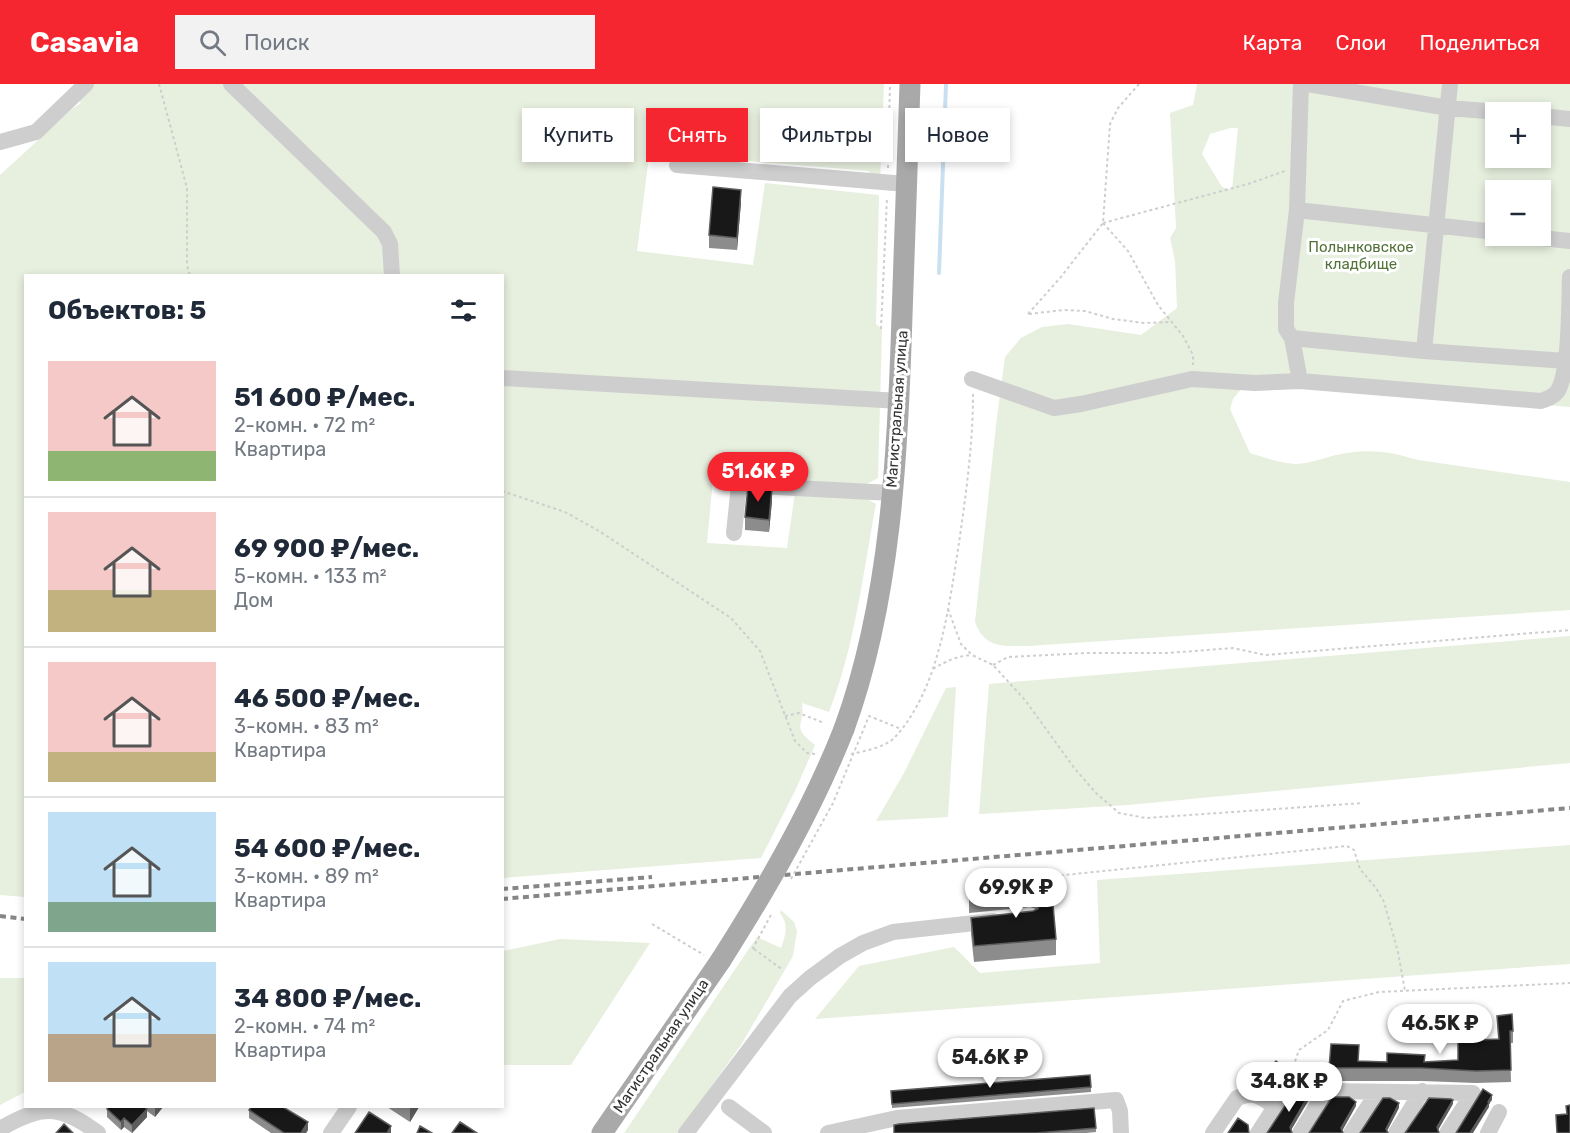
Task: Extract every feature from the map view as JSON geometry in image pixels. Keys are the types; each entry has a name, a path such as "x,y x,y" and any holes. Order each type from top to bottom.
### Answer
{"main road":[{"name":"Магистральная улица","path":"602,1133 712,957 777,867 830,765 832,725 864,666 876,607 892,493 900,401 897,183 910,84"}],"street":[{"path":"0,142 36,132 86,84"},
{"path":"231,84 384,232 390,244 392,274"},
{"path":"1300,84 1297,210 1286,303 1287,329 1292,338 1300,381"},
{"path":"1308,84 1448,108 1485,111"},
{"path":"1424,351 1450,84"},
{"path":"1551,117 1570,119"},
{"path":"677,165 897,183"},
{"path":"1297,210 1485,231"},
{"path":"1551,239 1570,241"},
{"path":"972,379 1054,408 1192,379 1256,383 1300,381 1541,401 1557,393 1566,361 1570,277"},
{"path":"1292,338 1424,351 1566,361"},
{"path":"504,378 900,401"},
{"path":"734,533 739,485 892,493"},
{"path":"686,1133 790,996 840,956 863,943 892,932 1009,920"},
{"path":"1258,1133 1291,1082 1326,1091 1473,1093 1447,1133"},
{"path":"1300,1133 1326,1091"},
{"path":"1396,1133 1422,1091"},
{"path":"1351,1133 1377,1093"},
{"path":"1213,1133 1237,1098 1252,1094 1262,1096 1275,1107"},
{"path":"828,1133 871,1128 897,1118 1116,1100 1120,1112 1121,1133"},
{"path":"729,1107 764,1133"},
{"path":"331,1133 348,1108"},
{"path":"0,1129 44,1110 64,1113 94,1130"},
{"path":"1488,1133 1499,1112"}],"path":[{"path":"159,84 186,188 190,274"},
{"path":"881,329 897,183 890,84"},
{"path":"1139,84 1118,108 1110,124 1103,223 1028,314 1085,310 1113,320 1144,323 1171,322"},
{"path":"1103,223 1248,184 1299,166"},
{"path":"1103,223 1128,251 1158,305 1183,336 1194,355 1192,379"},
{"path":"848,755 870,750 895,738 917,707 936,660 970,471 972,379"},
{"path":"504,493 565,512 731,618 760,651 795,741 807,753 817,754"},
{"path":"947,607 961,644 972,655 993,664 1025,700 1075,769 1096,793 1119,813 1146,818 1363,803"},
{"path":"993,664 1008,657 1088,653 1168,653 1233,648 1264,655 1570,630"},
{"path":"932,670 946,661 972,655"},
{"path":"785,716 799,713 832,725"},
{"path":"874,718 901,729"},
{"path":"813,758 817,749"},
{"path":"976,884 1347,846 1354,850 1360,869 1384,902 1398,952 1405,991"},
{"path":"652,924 712,957"},
{"path":"754,949 783,970"},
{"path":"1291,1082 1299,1050 1328,1030 1342,1001 1380,992 1570,983"}],"green space":[{"path":"94,84 884,84 883,108 760,108 760,162 881,162 880,181 869,180 869,171 758,162 748,161 748,108 646,108 646,162 648,162 637,251 753,265 765,183 879,195 876,324 882,329 878,478 865,485 713,478 707,543 787,548 795,493 864,497 876,504 852,635 838,687 829,712 802,703 801,730 815,745 761,858 504,878 504,274 24,274 24,897 0,895 0,175 81,103 78,100"},
{"name":"Полынковское кладбище","path":"1197,84 1570,84 1570,407 1246,383 1233,399 1230,409 1250,453 1278,461 1300,464 1347,453 1377,452 1570,482 1570,610 1028,646 996,644 979,631 975,622 1005,357 1021,338 1042,327 1068,324 1141,335 1177,308 1175,261 1170,238 1176,228 1170,113 1193,105","holes":["1238,128 1232,190 1222,187 1202,154 1210,134"]},
{"path":"1570,636 1570,763 1128,805 979,814 989,684"},
{"path":"956,687 948,817 876,821 904,773 946,688"},
{"path":"1570,845 1570,964 815,1019 859,966 954,947 980,973 1100,963 1097,880"},
{"path":"781,910 794,922 797,931 793,956 741,1045 678,1133 624,1133 757,937 781,948 786,930"},
{"path":"560,939 650,943 571,1065 504,1065 504,951"},
{"path":"0,978 24,978 24,1093 0,1105"}],"building":[{"path":"713,187 741,190 737,238 709,235"},
{"path":"748,486 772,489 769,520 745,517"},
{"path":"1051,882 1056,939 974,946 971,918 1033,911 1038,909 1041,900 1039,894 1030,890 969,897 969,889"},
{"path":"1512,1014 1511,1070 1329,1068 1331,1044 1359,1045 1358,1061 1387,1062 1387,1053 1425,1055 1424,1062 1458,1060 1458,1041 1499,1039 1497,1016"},
{"path":"1276,1061 1284,1067 1272,1083 1262,1078"},
{"path":"1090,1075 1091,1087 892,1104 891,1091"},
{"path":"1296,1089 1310,1093 1290,1127 1292,1133 1267,1133"},
{"path":"1483,1089 1492,1095 1489,1103 1470,1133 1456,1133"},
{"path":"1332,1097 1349,1097 1356,1102 1341,1128 1343,1133 1309,1133"},
{"path":"1383,1098 1390,1098 1399,1103 1386,1129 1388,1133 1360,1133"},
{"path":"1429,1098 1453,1100 1437,1127 1439,1133 1405,1133"},
{"path":"1570,1105 1570,1133 1557,1133 1556,1115 1567,1114 1566,1106"},
{"path":"250,1108 285,1108 308,1122 301,1133 284,1133 249,1110"},
{"path":"1094,1108 1096,1128 1036,1133 894,1133 894,1125 899,1124"},
{"path":"107,1109 147,1109 132,1125 124,1118 121,1122"},
{"path":"369,1112 391,1126 387,1133 355,1133"},
{"path":"1238,1118 1248,1125 1249,1133 1228,1133"},
{"path":"460,1122 477,1133 452,1133"},
{"path":"64,1124 73,1133 56,1133"},
{"path":"420,1126 432,1133 417,1133"}],"waterway":[{"path":"939,273 946,84"}],"railway":[{"path":"504,899 1570,808"},
{"path":"504,889 652,877"},
{"path":"0,916 24,919"}]}
